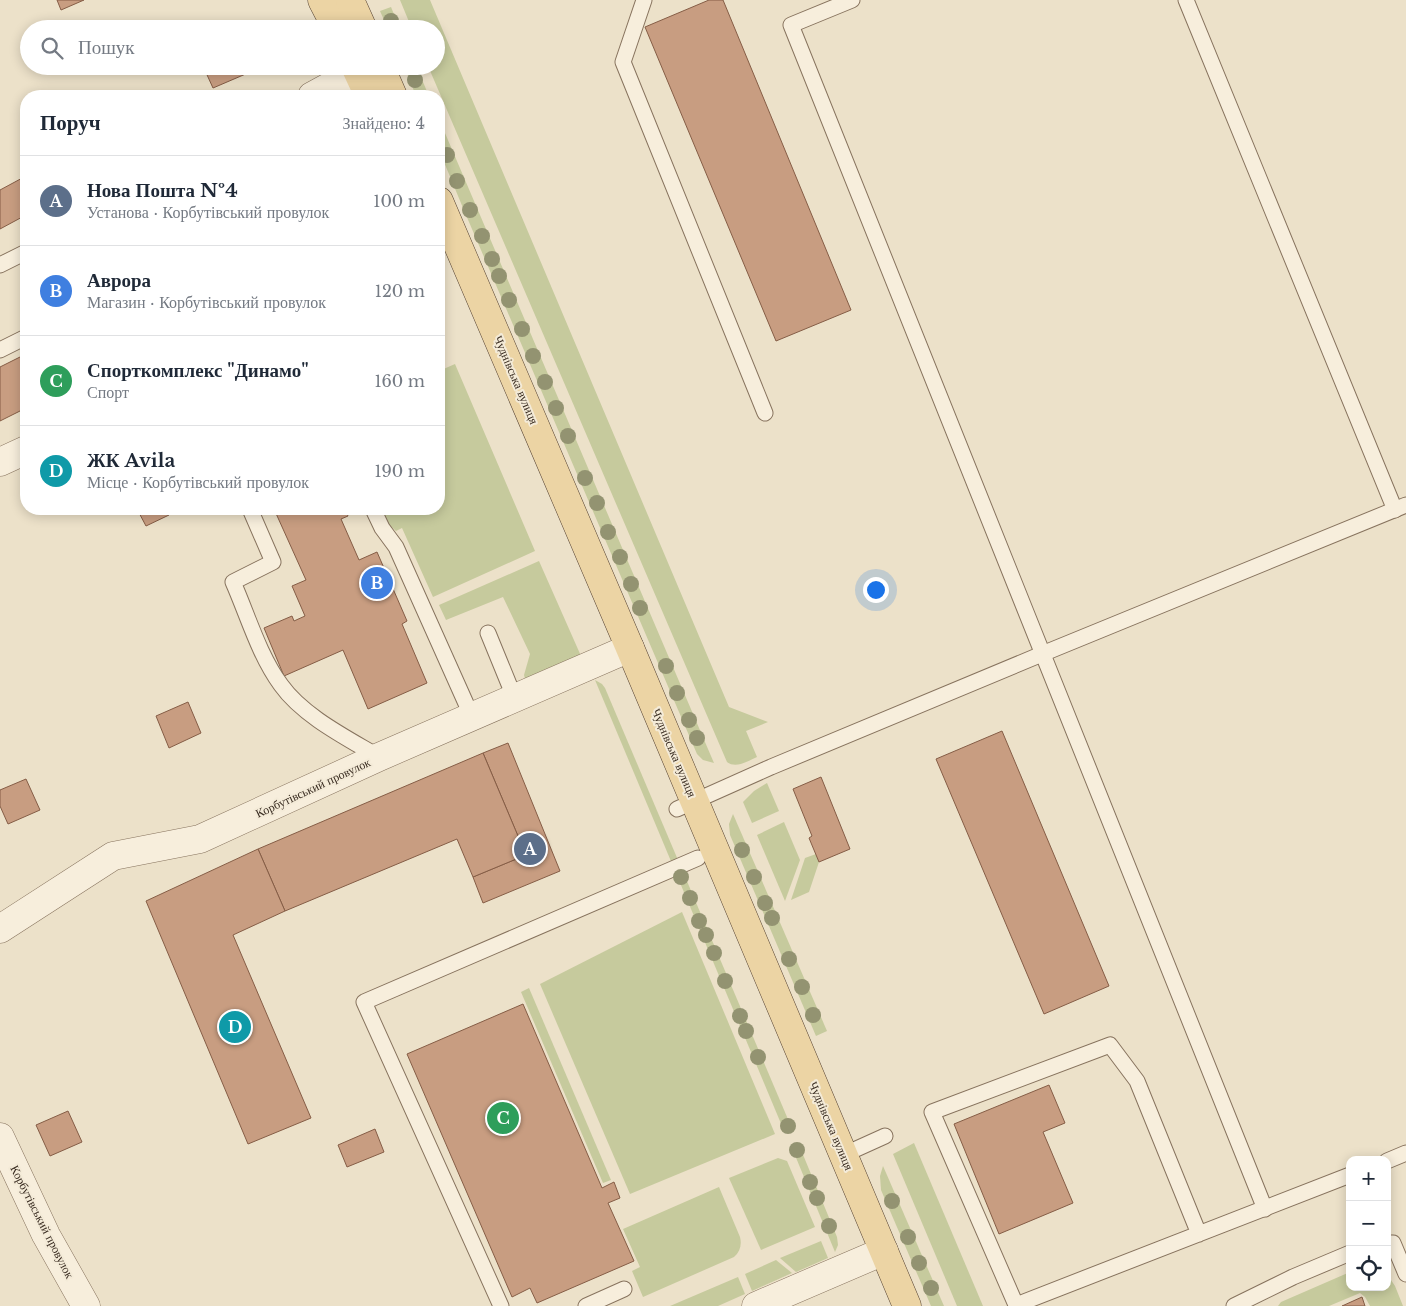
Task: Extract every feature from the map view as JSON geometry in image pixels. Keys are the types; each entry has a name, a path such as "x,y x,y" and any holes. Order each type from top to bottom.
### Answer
{"main road":[{"path":"322,0 332,20"},
{"path":"350,0 359,20"},
{"path":"366,75 368,90"},
{"path":"373,75 387,90"},
{"name":"Чуднівська вулиця","path":"445,216 685,805 843,1154 875,1254 888,1306"},
{"name":"Чуднівська вулиця","path":"445,262 621,651"},
{"name":"Чуднівська вулиця","path":"685,805 698,858 875,1254 908,1306"}],"street":[{"path":"323,90 350,75"},
{"path":"0,462 20,453"},
{"name":"Корбутівський провулок","path":"0,929 113,856 200,839 379,757 621,651"},
{"name":"Корбутівський провулок","path":"0,1137 46,1235 86,1306"},
{"path":"756,1306 875,1254"}],"lane":[{"path":"644,0 623,62 765,413"},
{"path":"852,0 791,25 1265,1208"},
{"path":"685,805 1042,654 1401,507 1186,0"},
{"path":"0,265 20,255"},
{"path":"0,350 20,340"},
{"path":"253,515 273,562 233,582 266,660 282,686 300,704 321,721 379,757"},
{"path":"376,515 382,528 396,547 472,717"},
{"path":"488,633 515,699"},
{"path":"501,1306 364,1002 698,858"},
{"path":"1200,1234 1137,1081 1110,1044 932,1112 1016,1305 1200,1234 1346,1177"},
{"path":"843,1154 885,1136"},
{"path":"1391,1160 1406,1154"},
{"path":"1395,1242 1406,1274"},
{"path":"1234,1306 1293,1277 1346,1255"},
{"path":"586,1306 624,1289"}],"green space":[{"path":"400,0 430,0 438,20 408,20"},
{"path":"391,7 396,20 384,20 380,11"},
{"path":"445,35 729,707 768,722 746,731 757,757 742,764 734,765 727,762 445,106 445,90 438,90 432,75 445,75"},
{"path":"408,75 420,75 426,90 414,90"},
{"path":"445,133 714,763 703,760 697,754 445,164"},
{"path":"455,364 535,551 433,597 402,528 396,531 387,523 384,515 445,515 445,368"},
{"path":"539,561 581,656 525,679 524,675 530,654 503,597 446,620 439,605"},
{"path":"595,680 605,688 790,1124 782,1126"},
{"path":"767,783 779,811 752,823 743,802 754,791"},
{"path":"733,814 827,1031 816,1036 730,835 729,824"},
{"path":"784,822 800,860 785,901 757,835"},
{"path":"816,854 819,862 809,892 791,900 805,858"},
{"path":"682,912 775,1134 630,1194 540,984"},
{"path":"529,988 611,1180 603,1183 521,992"},
{"path":"914,1143 983,1306 957,1306 893,1154"},
{"path":"799,1145 837,1237 838,1245 835,1252 792,1148"},
{"path":"778,1158 787,1161 815,1227 761,1250 729,1178"},
{"path":"883,1166 944,1306 931,1306 881,1190 880,1176"},
{"path":"719,1187 740,1237 741,1246 738,1253 734,1257 643,1297 632,1271 640,1267 623,1229"},
{"path":"821,1241 828,1258 796,1272 780,1258"},
{"path":"776,1260 792,1273 752,1291 745,1274"},
{"path":"1346,1274 1346,1291 1391,1291 1391,1280 1403,1306 1370,1306 1365,1297 1360,1293 1329,1306 1278,1306 1281,1302"},
{"path":"738,1277 745,1294 718,1306 670,1306"}],"building":[{"path":"57,0 84,0 61,10"},
{"path":"709,0 723,0 851,310 776,341 645,27"},
{"path":"207,75 243,75 213,88"},
{"path":"20,179 20,218 0,229 0,190"},
{"path":"20,357 20,411 0,421 0,367"},
{"path":"140,515 169,515 146,526"},
{"path":"277,515 348,515 341,519 359,560 377,552 407,621 402,624 427,683 368,709 343,650 284,676 264,628 292,616 294,621 305,616 292,586 306,580"},
{"path":"188,702 201,733 169,748 156,716"},
{"path":"1002,731 1109,986 1044,1014 936,759"},
{"path":"508,743 560,871 483,903 473,877 526,855 483,753"},
{"path":"483,753 526,855 473,877 457,839 285,911 258,849"},
{"path":"821,777 850,849 819,862 809,838 812,836 793,789"},
{"path":"26,779 40,810 8,824 0,806 0,790"},
{"path":"258,849 285,911 233,935 311,1118 248,1144 146,901"},
{"path":"523,1004 602,1188 614,1182 620,1198 608,1203 634,1261 537,1303 530,1288 512,1297 407,1054"},
{"path":"1049,1085 1065,1123 1043,1132 1073,1203 999,1234 954,1124"},
{"path":"68,1111 82,1142 50,1156 36,1125"},
{"path":"375,1129 384,1152 347,1167 338,1145"},
{"path":"1362,1297 1365,1306 1342,1306"}],"place":[{"name":"Аврора","path":"377,583"},
{"name":"Нова Пошта №4","path":"530,849"},
{"name":"ЖК Avila","path":"235,1027"},
{"name":"Спорткомплекс \"Динамо\"","path":"503,1118"}]}
